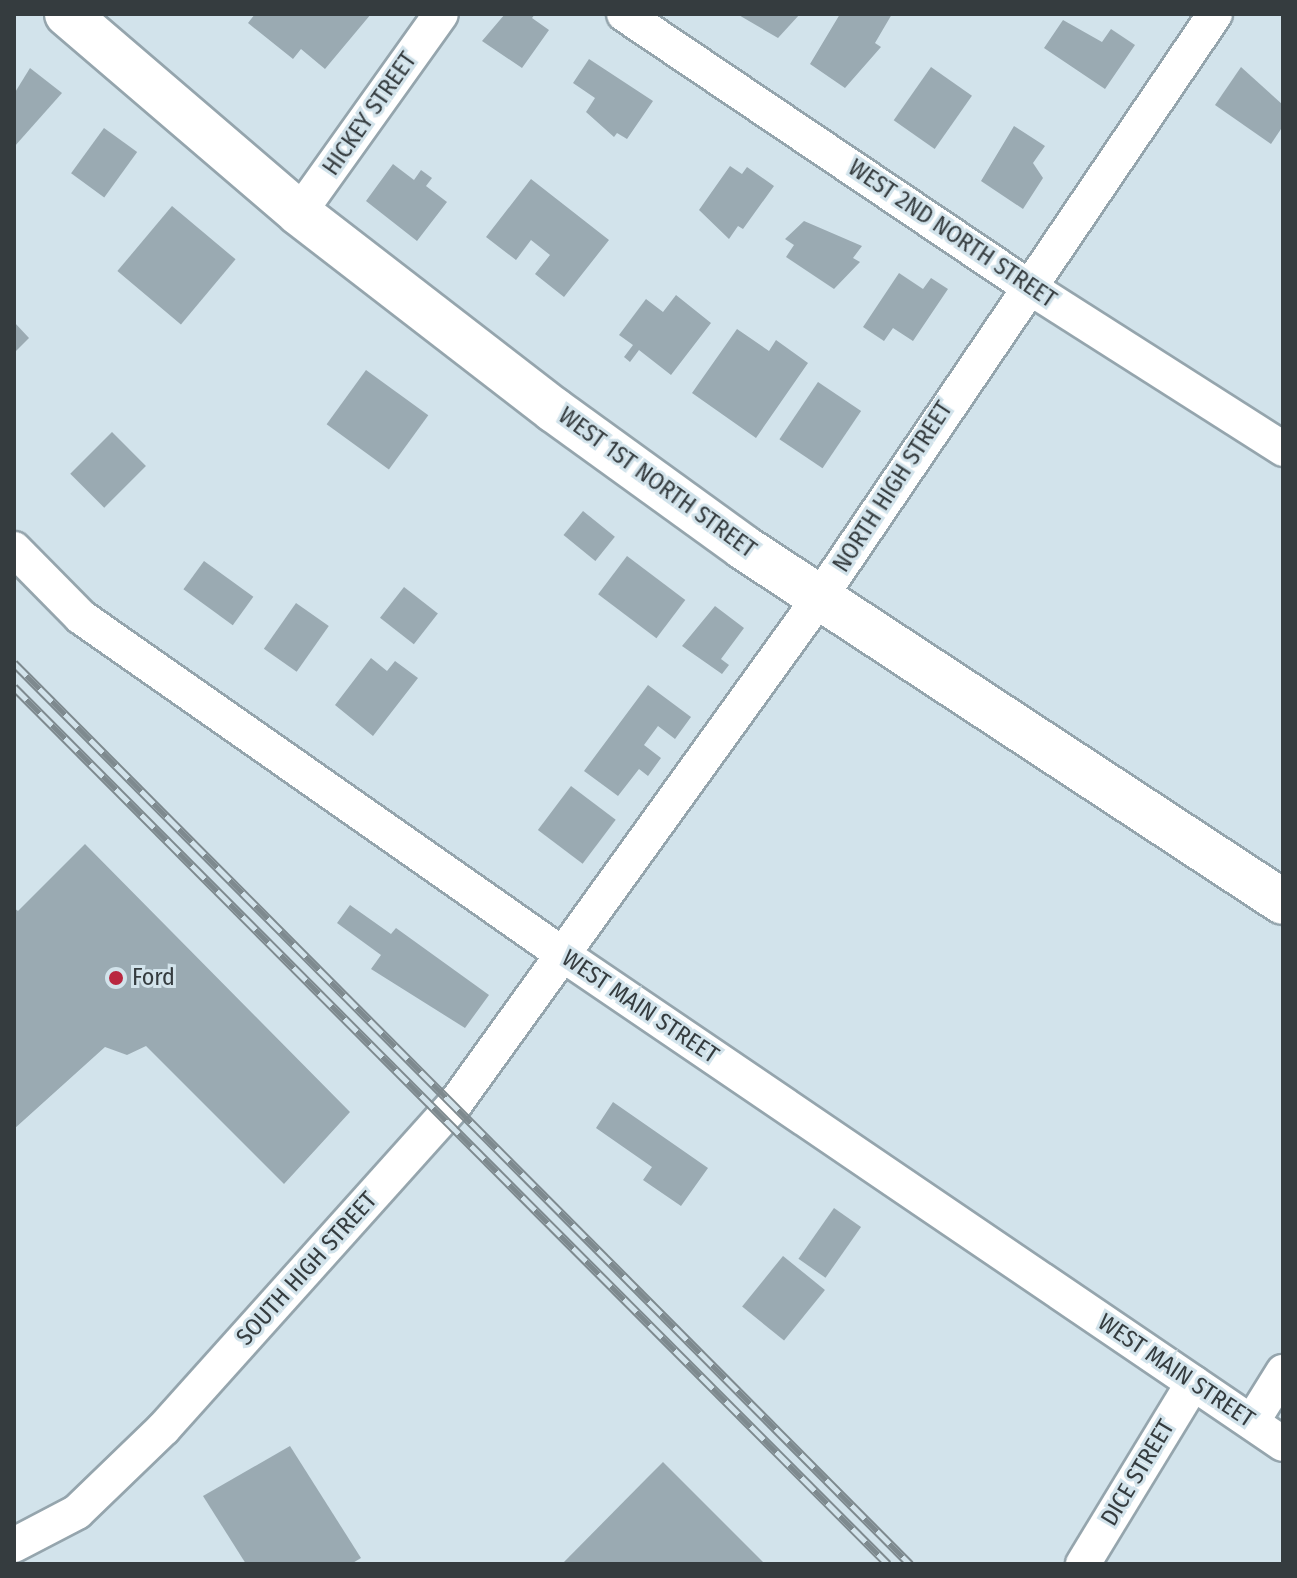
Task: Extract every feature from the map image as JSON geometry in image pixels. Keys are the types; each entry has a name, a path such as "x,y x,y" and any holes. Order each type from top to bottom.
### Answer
{"main road":[{"name":"WEST 1ST NORTH STREET","path":"67,14 299,213 554,410 820,597 1283,902"}],"street":[{"name":"HICKEY STREET","path":"299,213 441,14"},
{"name":"WEST 2ND NORTH STREET","path":"624,14 1026,285 1283,449"},
{"name":"NORTH HIGH STREET","path":"565,956 820,597 1026,285 1215,14"},
{"name":"WEST MAIN STREET","path":"14,549 81,617 565,956 1283,1444"},
{"name":"SOUTH HIGH STREET","path":"14,1545 77,1512 164,1428 455,1104 565,956"},
{"path":"1252,1422 1283,1372"},
{"name":"DICE STREET","path":"1083,1564 1193,1383"}],"building":[{"path":"255,14 371,14 325,69 301,49 293,59 248,23"},
{"path":"505,14 535,14 532,18 549,30 522,68 482,41"},
{"path":"737,14 800,14 778,38"},
{"path":"840,14 892,14 875,43 881,47 845,88 810,64"},
{"path":"1063,20 1102,42 1111,29 1135,45 1105,89 1044,48"},
{"path":"589,59 653,101 627,139 617,133 614,137 586,112 595,98 573,83"},
{"path":"931,67 972,96 935,149 894,120"},
{"path":"1241,67 1283,105 1283,126 1271,144 1215,105"},
{"path":"30,68 62,93 14,147 14,94"},
{"path":"1014,126 1045,146 1033,163 1043,178 1023,209 981,181"},
{"path":"104,128 137,152 104,197 71,173"},
{"path":"393,164 414,180 421,170 432,178 426,186 447,202 417,241 366,201"},
{"path":"730,166 742,174 747,167 774,186 743,229 738,226 729,239 699,210"},
{"path":"531,179 609,240 564,297 535,274 550,255 531,240 516,260 486,237"},
{"path":"172,206 236,259 181,324 117,271"},
{"path":"804,221 862,246 853,258 860,262 834,289 786,257 794,245 785,239"},
{"path":"899,273 923,289 931,278 948,289 913,341 893,328 884,341 863,327"},
{"path":"676,295 711,323 671,375 639,350 630,362 624,357 633,345 619,335 646,299 663,312"},
{"path":"14,322 29,338 14,353"},
{"path":"737,329 769,351 776,340 808,363 756,438 692,393"},
{"path":"366,370 428,415 389,469 327,424"},
{"path":"818,382 861,411 823,468 779,439"},
{"path":"112,432 146,466 104,508 70,474"},
{"path":"583,511 615,537 595,561 563,535"},
{"path":"627,556 685,600 656,638 598,594"},
{"path":"204,561 253,597 233,625 183,589"},
{"path":"404,587 438,613 414,644 380,618"},
{"path":"296,603 329,626 297,672 264,649"},
{"path":"715,606 744,628 721,659 729,665 722,674 682,646"},
{"path":"371,658 387,671 395,661 418,678 373,736 335,705"},
{"path":"648,685 691,717 675,739 658,726 644,745 661,758 648,776 639,769 618,796 584,771"},
{"path":"571,786 616,820 583,864 538,830"},
{"name":"Ford","path":"85,844 350,1112 284,1184 146,1046 127,1055 105,1047 14,1129 14,908 18,911"},
{"path":"350,905 391,934 396,928 489,995 465,1028 371,969 381,955 337,923"},
{"path":"613,1102 708,1168 681,1206 643,1180 652,1167 596,1128"},
{"path":"834,1208 861,1227 825,1278 798,1259"},
{"path":"783,1256 825,1290 784,1340 742,1307"},
{"path":"290,1446 361,1558 351,1564 246,1564 203,1496"},
{"path":"663,1462 765,1564 562,1564"}],"railway":[{"path":"14,663 910,1564"},
{"path":"14,687 888,1564"}],"place":[{"name":"Ford","path":"116,978"}]}
